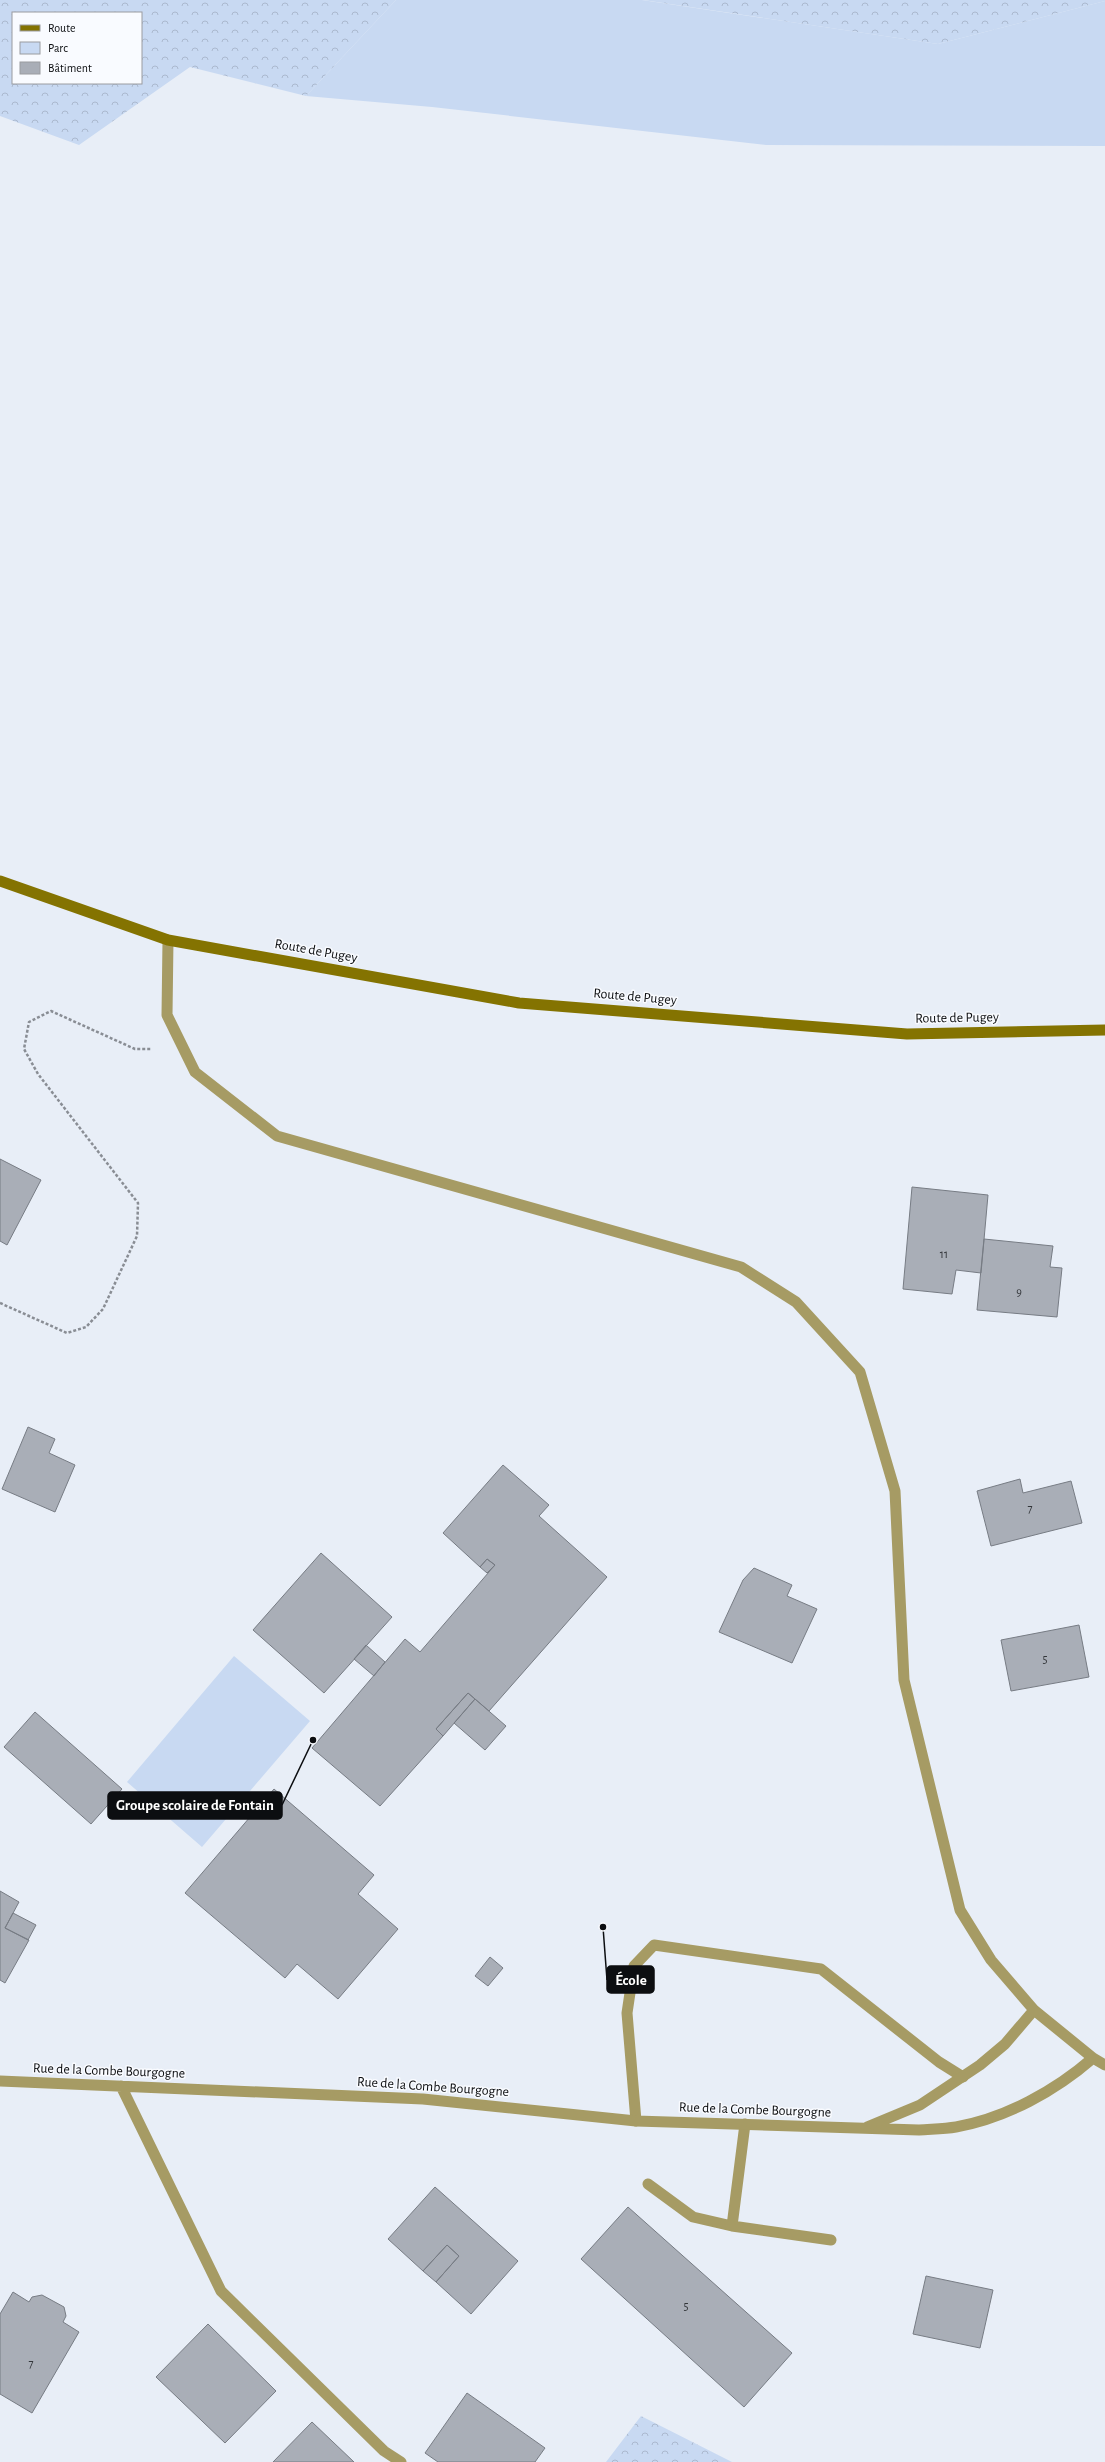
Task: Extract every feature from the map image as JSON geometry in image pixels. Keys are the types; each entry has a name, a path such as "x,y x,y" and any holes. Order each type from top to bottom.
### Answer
{"main road":[{"name":"Route de Pugey","path":"0,881 168,940 519,1003 907,1034 1105,1030"}],"street":[{"path":"168,940 167,1015 195,1072 277,1136 741,1267 796,1302 860,1372 895,1491 904,1680 960,1910 991,1960 1034,2010 1093,2058 1105,2065"},
{"path":"636,2121 627,2013 634,1966 654,1945 821,1969 939,2062 963,2077"},
{"name":"Rue de la Combe Bourgogne","path":"863,2128 920,2106 963,2077 1004,2044 1034,2010"},
{"name":"Rue de la Combe Bourgogne","path":"0,2081 423,2099 636,2121 863,2128 948,2128 986,2120 1057,2086 1093,2058"},
{"path":"120,2086 221,2291 384,2451 401,2462"},
{"path":"732,2226 745,2124"},
{"path":"648,2184 693,2217 732,2226 831,2240"}],"path":[{"path":"0,1303 67,1332 86,1327 103,1309 137,1236 138,1203 38,1074 24,1049 29,1022 51,1011 135,1049 184,1050"}],"green space":[{"path":"0,0 396,0 306,96 190,67 79,145 0,116"},
{"path":"396,0 642,0 938,44 1105,1 1105,146 766,145 432,107 306,96"},
{"path":"643,0 1105,0 1105,1 938,44"},
{"path":"234,1656 310,1721 202,1847 127,1782"},
{"path":"641,2416 732,2462 606,2462"}],"building":[{"path":"0,1159 41,1180 7,1245 0,1241"},
{"path":"912,1187 988,1195 981,1273 956,1270 952,1294 903,1289"},
{"path":"984,1239 1053,1246 1050,1267 1062,1268 1057,1317 977,1310"},
{"path":"28,1427 55,1439 49,1453 75,1465 55,1512 2,1489"},
{"path":"503,1465 549,1505 539,1516 607,1577 489,1711 468,1693 436,1729 443,1736 380,1806 312,1748 405,1639 420,1652 495,1565 487,1559 480,1567 443,1533"},
{"path":"1020,1479 1023,1493 1071,1481 1082,1523 991,1546 977,1491"},
{"path":"321,1553 392,1617 324,1693 253,1630"},
{"path":"487,1559 495,1565 487,1573 480,1567"},
{"path":"754,1568 792,1585 787,1596 817,1609 792,1663 719,1632 743,1580"},
{"path":"1079,1625 1089,1677 1011,1691 1001,1640"},
{"path":"366,1645 385,1662 374,1676 354,1659"},
{"path":"468,1693 475,1699 443,1736 436,1729"},
{"path":"475,1699 506,1726 485,1750 454,1723"},
{"path":"35,1712 122,1789 91,1824 4,1747"},
{"path":"274,1789 374,1875 358,1894 398,1929 338,1999 297,1964 285,1978 185,1893"},
{"path":"0,1891 19,1902 5,1928 29,1940 5,1983 0,1980"},
{"path":"13,1913 36,1925 28,1940 5,1928"},
{"path":"490,1957 503,1968 488,1986 475,1976"},
{"path":"435,2187 518,2261 471,2314 436,2282 459,2256 447,2245 423,2271 388,2239"},
{"path":"628,2207 792,2353 744,2407 581,2259"},
{"path":"447,2245 459,2256 436,2282 423,2271"},
{"path":"926,2276 993,2290 980,2348 913,2334"},
{"path":"13,2292 29,2302 32,2297 42,2295 64,2307 66,2316 63,2322 79,2332 32,2413 0,2394 0,2314"},
{"path":"208,2324 276,2391 225,2443 156,2377"},
{"path":"467,2393 545,2448 535,2462 438,2462 425,2453"},
{"path":"312,2422 354,2462 273,2462"}],"place":[{"name":"Groupe scolaire de Fontain","path":"313,1740"},
{"name":"École","path":"603,1927"}]}
